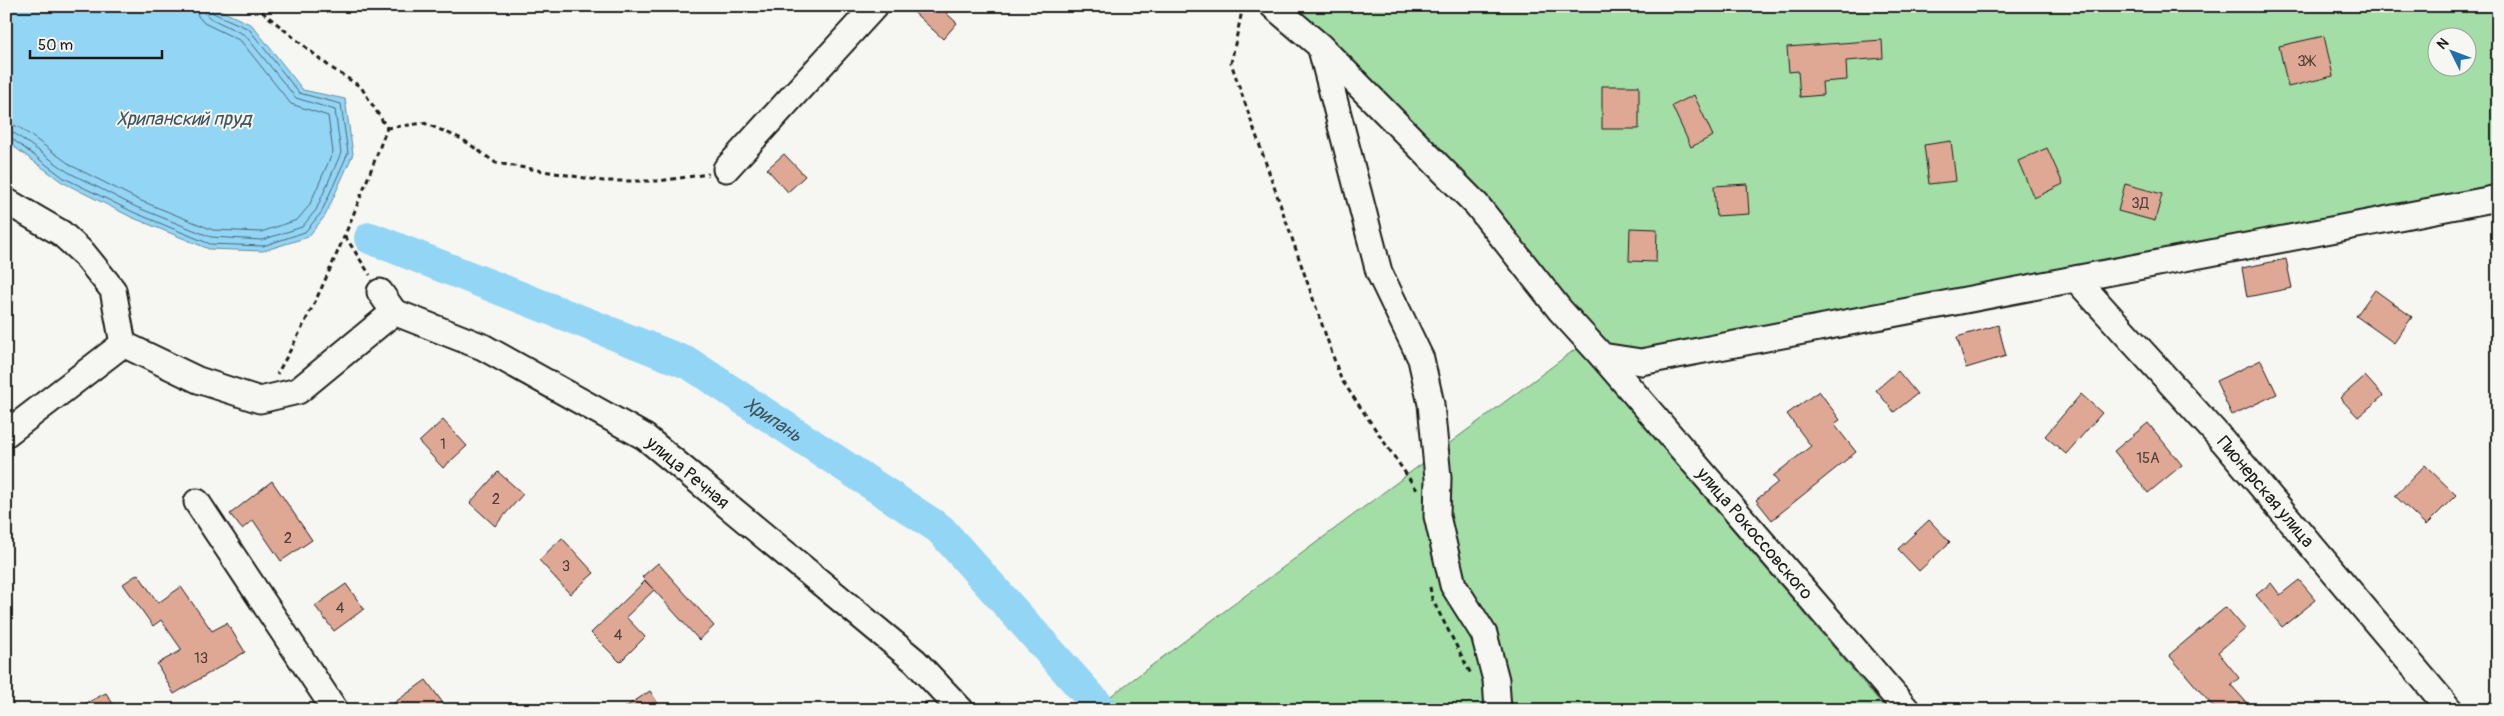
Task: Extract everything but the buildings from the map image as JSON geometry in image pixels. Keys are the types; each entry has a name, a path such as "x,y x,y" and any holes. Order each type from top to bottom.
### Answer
{"street":[{"path":"726,169 874,6"},
{"name":"улица Рокоссовского","path":"1273,6 1320,46 1477,205 1560,310 1602,356 1907,710"},
{"path":"1320,46 1379,272 1421,359 1431,404 1438,478 1439,524 1452,585 1484,634 1496,680 1498,710"},
{"path":"1602,356 1641,362 2498,198"},
{"path":"6,201 61,233 84,254 113,290 122,344"},
{"name":"Пионерская улица","path":"2076,279 2223,441 2450,710"},
{"path":"122,344 198,380 260,400 298,391 394,312 380,292"},
{"name":"улица Речная","path":"394,312 483,347 645,437 915,661 962,710"},
{"path":"6,434 122,344"},
{"path":"197,502 336,710"}],"path":[{"path":"255,6 330,67 361,87 387,128"},
{"path":"1243,6 1231,63 1341,379 1420,494"},
{"path":"387,128 424,123 462,138 496,163 603,181 659,181 696,178 726,169"},
{"path":"260,400 277,376 308,320 387,128"},
{"path":"344,236 380,292"},
{"path":"1429,580 1432,599 1476,684"}],"green space":[{"path":"1289,6 2498,6 2498,188 1640,355 1601,345 1417,124"},
{"path":"1577,348 1887,710 1092,710"}],"water":[{"name":"Хрипанский пруд","path":"6,6 211,6 252,25 303,90 345,99 353,154 325,216 308,237 263,251 209,249 131,217 62,182 6,141"}],"waterway":[{"name":"Хрипань","path":"370,238 690,364 940,529 1102,710"}]}
